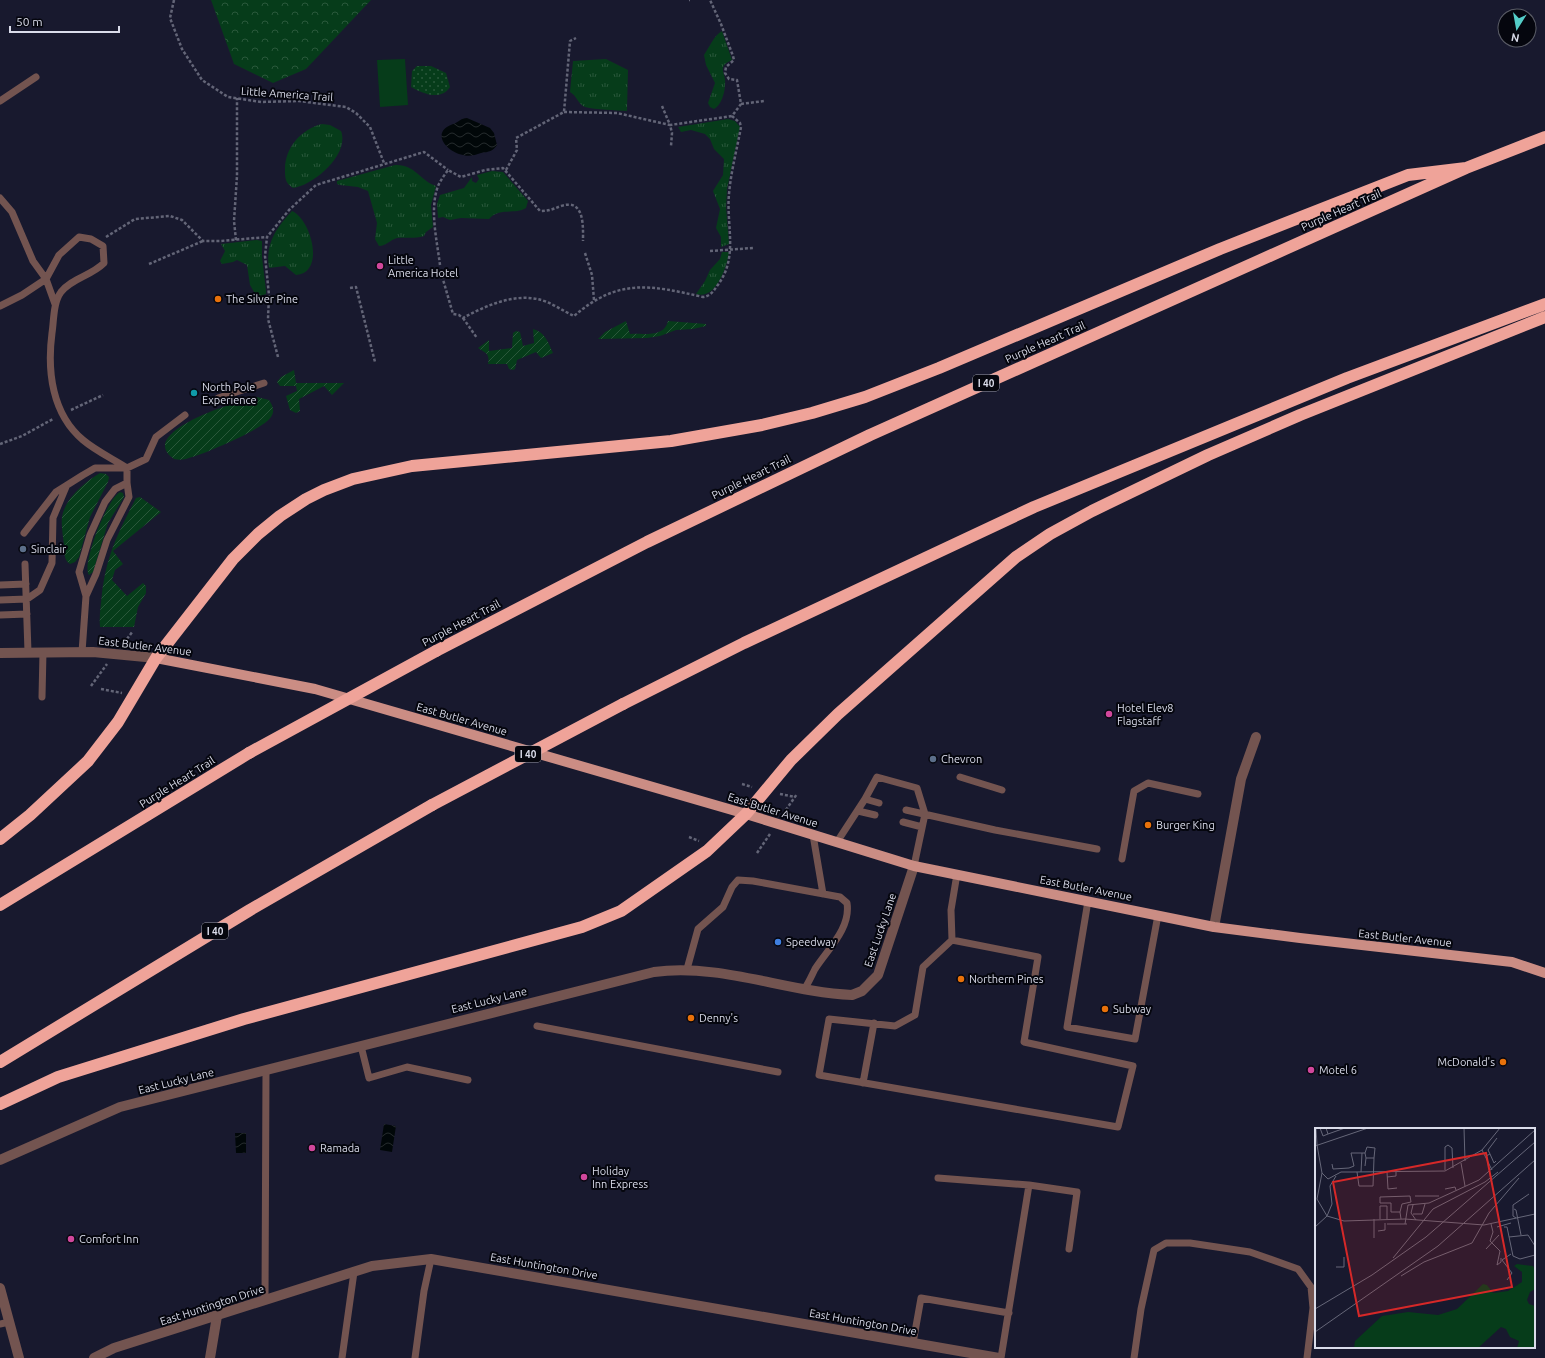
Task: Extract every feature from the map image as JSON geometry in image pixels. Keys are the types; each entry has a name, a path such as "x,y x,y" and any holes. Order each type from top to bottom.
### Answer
{"highway":[{"name":"Purple Heart Trail","path":"0,905 249,753 436,651 647,542 870,435 1466,168 1545,137"},
{"path":"0,839 30,815 88,761 118,722 156,658 214,581 233,559 258,534 280,516 306,499 353,479 412,466 671,441 762,425 812,413 864,397 939,368 1220,249 1408,175 1466,168"},
{"name":"I 40","path":"0,1062 250,910 432,805 623,704 744,643 1034,507 1347,378 1545,304"},
{"path":"0,1104 58,1077 244,1019 595,922 621,911 700,855 746,814 791,760 838,714 1016,557 1050,534 1092,511 1208,455 1314,409 1545,317"}],"main road":[{"name":"East Butler Avenue","path":"156,658 315,689 746,814 914,866 1214,927 1512,962 1545,973"}],"street":[{"name":"East Butler Avenue","path":"0,653 82,652 156,658"},
{"path":"1214,927 1241,779 1256,737"},
{"name":"East Lucky Lane","path":"0,1160 120,1107 607,982 654,972 687,969 852,995 862,991 871,984 878,975 914,866"},
{"name":"East Huntington Drive","path":"94,1358 114,1348 372,1266 431,1259 1000,1358"},
{"path":"0,1288 4,1323 19,1358"},
{"path":"210,1358 217,1316"}],"lane":[{"path":"0,101 36,77"},
{"path":"0,198 12,212 33,261 46,279 55,304 50,373 53,392 63,414 73,430 84,441 127,468"},
{"path":"0,306 22,295 46,279 59,255 79,237 99,242 103,246 104,263 97,270 71,283 61,293 55,304"},
{"path":"218,398 264,382"},
{"path":"24,533 56,492 95,468 127,468 146,460 156,437 185,415"},
{"path":"86,596 96,574 107,540 129,497 127,468"},
{"path":"82,652 86,596 79,572 90,535 106,502 115,489 127,484"},
{"path":"0,600 27,599 40,590 52,563 53,518 66,487"},
{"path":"24,564 27,599 28,652"},
{"path":"0,585 26,584"},
{"path":"0,616 27,614"},
{"path":"42,697 43,652"},
{"path":"837,842 858,811 877,777 917,788 925,814 914,866"},
{"path":"960,777 1002,790"},
{"path":"1122,859 1134,791 1148,783 1198,794"},
{"path":"865,799 879,803"},
{"path":"906,810 995,830 1097,849"},
{"path":"858,811 875,815"},
{"path":"903,822 922,827"},
{"path":"813,835 823,894"},
{"path":"952,940 1038,957 1024,1042 1133,1066 1118,1127 819,1076 829,1019 896,1026 915,1015 923,967 952,940 951,910 957,874"},
{"path":"687,969 698,929 723,907 732,887 738,880 753,881 840,897 847,903 848,910 836,942 814,970 805,988"},
{"path":"1088,901 1067,1027 1135,1039 1158,915"},
{"path":"863,1083 874,1023"},
{"path":"537,1026 778,1072"},
{"path":"361,1046 369,1078 407,1067 468,1080"},
{"path":"265,1300 266,1070"},
{"path":"938,1178 1028,1185 1077,1192 1069,1249"},
{"path":"1000,1358 1009,1313 1028,1185"},
{"path":"1134,1358 1141,1309 1154,1250 1166,1243 1190,1243 1250,1252 1298,1269 1311,1287 1313,1308 1307,1358"},
{"path":"415,1358 424,1291 431,1259"},
{"path":"342,1358 347,1333 354,1272"},
{"path":"913,1343 921,1298 1009,1313"}],"path":[{"name":"Little America Trail","path":"174,0 170,18 182,49 202,80 228,97 261,102 299,100 346,107 356,113 370,127 384,163"},
{"path":"506,170 517,150 516,138 564,112 617,113 670,125 732,116 740,104 737,80 729,79 724,73 726,67 734,60 721,24 710,0"},
{"path":"564,112 570,41 576,38"},
{"path":"236,240 234,221 237,176 237,98"},
{"path":"740,104 764,101"},
{"path":"662,106 672,134 670,146"},
{"path":"463,318 493,304 521,298 538,299 574,316 594,300 617,290 647,286 703,297 707,296 724,275 731,248 728,203 741,127 740,123 732,116"},
{"path":"278,357 268,319 269,295 265,256 267,237 289,210 316,185 424,152 448,170 461,177 494,168 503,168 523,194 531,200 540,211 549,211 563,206 574,207 579,210 583,222 583,241"},
{"path":"440,265 436,238 435,200 437,187 448,170"},
{"path":"99,242 135,219 170,216 182,220 203,240"},
{"path":"149,264 203,240 236,240 267,237"},
{"path":"710,251 731,248 753,248"},
{"path":"585,253 592,275 594,300"},
{"path":"442,276 453,314 459,315 463,318 477,338"},
{"path":"350,288 356,287 359,304 370,338 375,362"},
{"path":"0,444 22,436 103,395"}],"green space":[{"path":"211,0 371,0 306,69 273,83 234,64"},
{"path":"722,31 732,60 723,67 725,80 724,92 719,104 714,109 710,107 708,103 715,83 706,65 704,55 714,39"},
{"path":"405,59 408,105 380,107 377,60"},
{"path":"606,59 628,70 627,111 585,107 570,92 573,61"},
{"path":"417,66 431,66 446,73 450,87 442,94 432,95 426,94 411,87 412,71"},
{"path":"728,119 735,121 740,127 727,189 726,207 729,244 721,247 721,237 716,228 720,209 713,191 723,175 724,159 714,149 710,139 705,134 691,130 681,132 678,127"},
{"path":"322,124 330,125 341,131 342,140 340,149 335,158 320,175 301,186 293,188 288,184 285,178 286,161 291,147 307,130"},
{"path":"395,165 407,167 436,186 431,205 433,227 426,232 424,236 397,238 379,246 375,239 377,223 368,191 358,187 340,185 337,184 337,181"},
{"path":"492,171 503,172 528,201 526,208 517,211 497,213 489,219 461,218 450,220 443,217 438,218 437,204 440,195 464,188 472,177 472,181 476,183 479,179 477,175"},
{"path":"292,211 299,216 310,234 313,256 311,265 305,272 296,275 285,266 269,268 268,259 270,244 273,237 281,224"},
{"path":"257,240 262,241 262,257 266,294 257,297 250,285 247,265 237,260 222,264 220,261 225,251 221,244"},
{"path":"722,252 729,252 726,266 719,281 709,292 703,295 696,294 705,281 710,270 720,259"},
{"path":"626,321 630,334 653,334 662,330 668,321 706,324 706,326 693,329 676,330 660,336 647,338 598,339 605,332"},
{"path":"533,329 540,332 548,341 553,353 541,358 536,352 517,360 515,369 513,370 509,369 507,364 488,364 487,354 478,348 489,340 489,351 512,348 513,333 516,331 520,332 523,346 534,343"},
{"path":"294,370 296,383 344,383 332,395 324,386 299,399 300,411 296,413 290,410 286,396 297,391 296,386 280,386 277,382 281,377"},
{"path":"257,397 269,400 273,411 271,417 257,428 197,456 185,459 174,459 165,449 168,438 178,428 213,411 231,404"},
{"path":"100,473 106,474 109,477 108,482 90,517 79,557 75,562 70,564 66,560 65,556 62,524 64,510 67,503 76,491"},
{"path":"120,492 123,493 124,497 108,523 93,572 89,575 89,559 97,532 102,519 115,497"},
{"path":"140,497 161,512 113,551 123,564 115,570 112,580 127,596 143,583 146,586 146,593 138,607 134,627 100,627 102,593 110,555 136,498"}],"water":[{"path":"467,118 490,128 494,133 497,145 494,149 489,152 468,156 457,153 446,146 443,141 442,132 462,119"},
{"path":"384,1124 396,1126 392,1152 380,1150"},
{"path":"235,1133 246,1133 246,1153 236,1153"}],"place":[{"name":"Little America Hotel","path":"380,266"},
{"name":"The Silver Pine","path":"218,299"},
{"name":"North Pole Experience","path":"194,393"},
{"name":"Sinclair","path":"23,549"},
{"name":"Hotel Elev8 Flagstaff","path":"1109,714"},
{"name":"Chevron","path":"933,759"},
{"name":"Burger King","path":"1148,825"},
{"name":"Speedway","path":"778,942"},
{"name":"Northern Pines","path":"961,979"},
{"name":"Subway","path":"1105,1009"},
{"name":"Denny's","path":"691,1018"},
{"name":"McDonald's","path":"1503,1062"},
{"name":"Motel 6","path":"1311,1070"},
{"name":"Ramada","path":"312,1148"},
{"name":"Holiday Inn Express","path":"584,1177"},
{"name":"Comfort Inn","path":"71,1239"}]}
